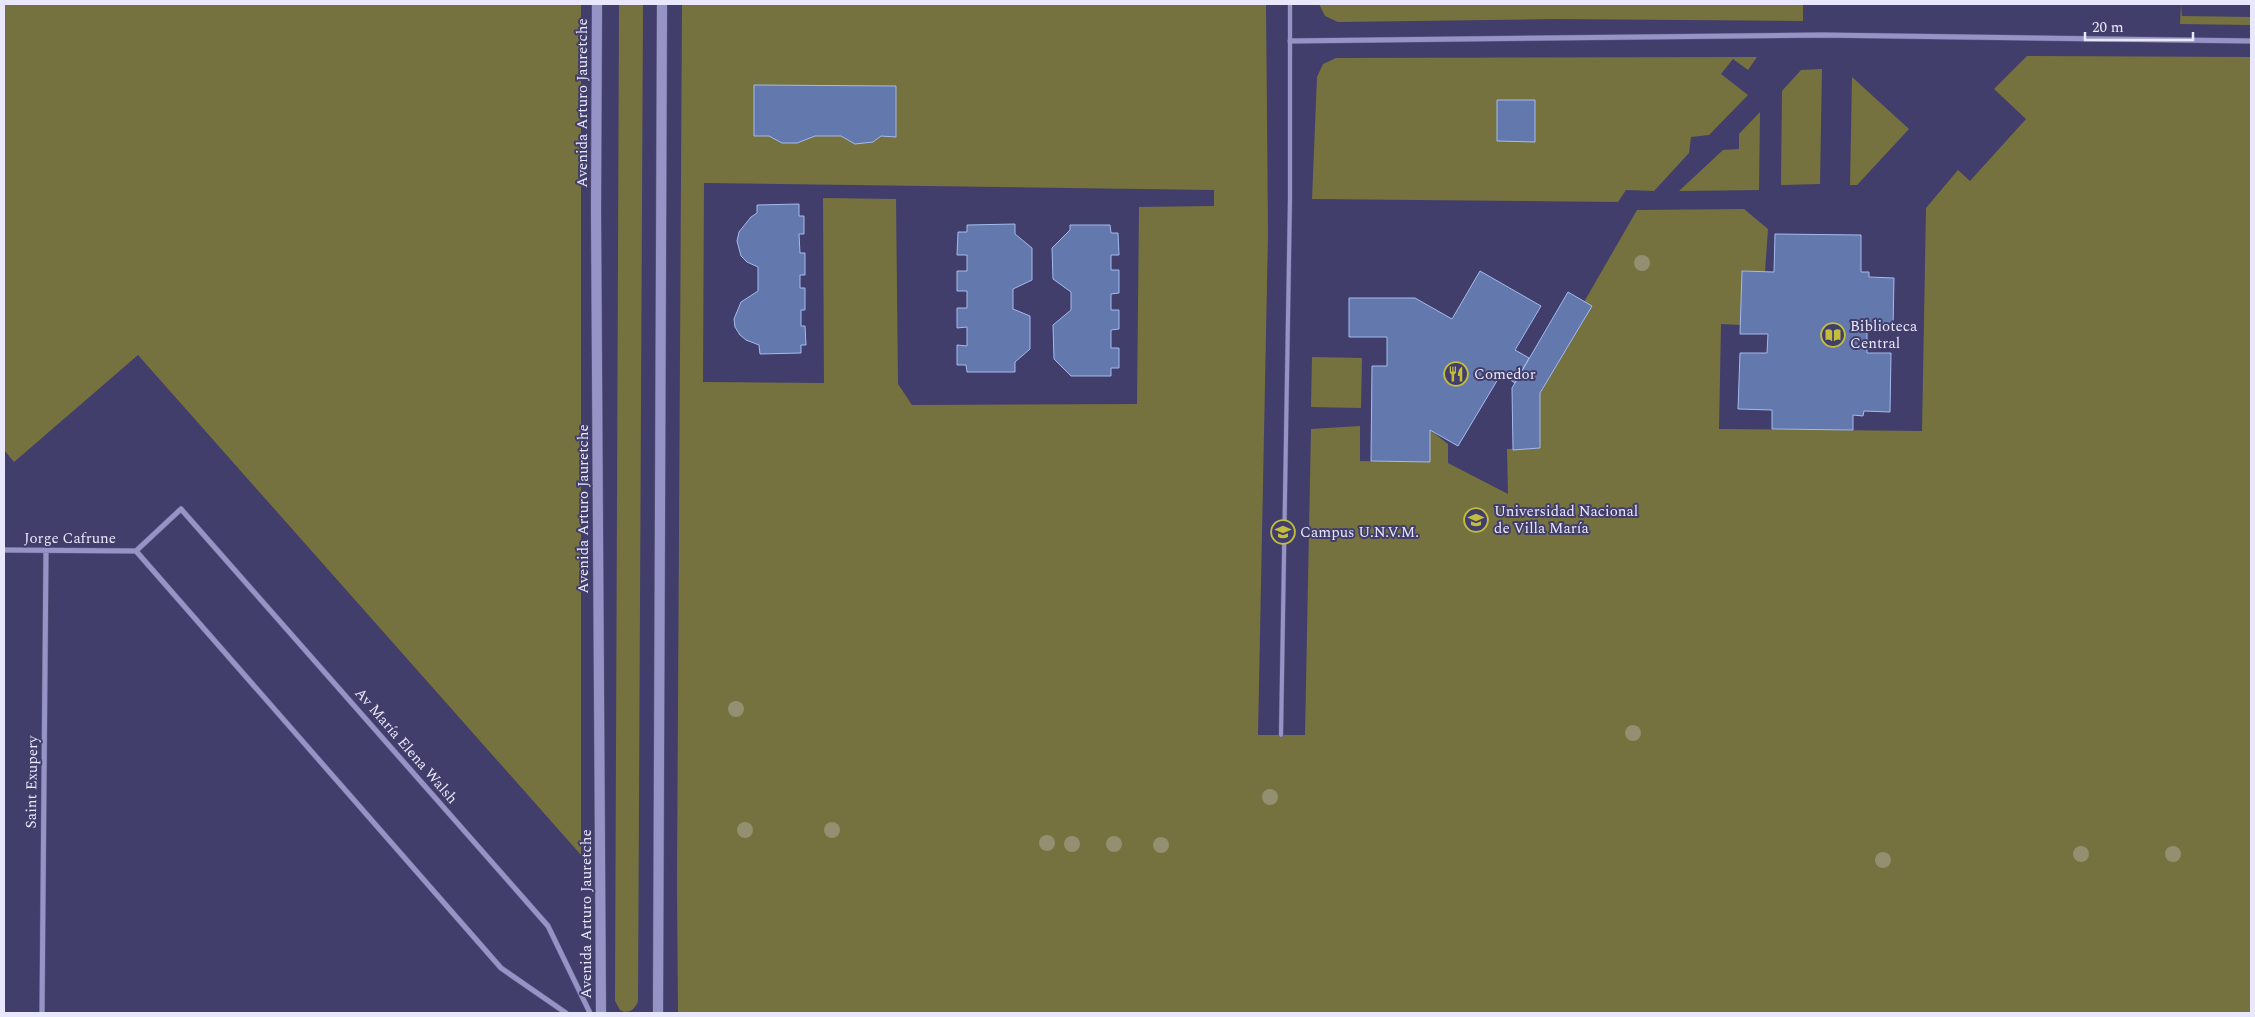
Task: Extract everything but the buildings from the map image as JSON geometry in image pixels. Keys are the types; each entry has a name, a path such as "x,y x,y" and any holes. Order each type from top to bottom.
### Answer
{"main road":[{"name":"Avenida Arturo Jauretche","path":"597,4 596,220 602,1013"},
{"path":"658,1013 662,4"}],"street":[{"path":"1290,41 1822,35 2251,41"},
{"name":"Av María Elena Walsh","path":"136,551 181,509 548,926 590,1013"},
{"name":"Jorge Cafrune","path":"4,550 136,551"},
{"name":"Saint Exupery","path":"42,1013 46,551"},
{"path":"136,551 501,968 566,1013"}],"lane":[{"path":"1281,735 1290,205 1290,4"}],"shaded area":[{"path":"4,4 581,4 581,855 138,355 14,462 4,450"},
{"path":"619,4 643,4 638,1001 633,1009 626,1012 620,1010 615,1001"},
{"name":"Universidad Nacional de Villa María","path":"682,4 1266,4 1268,233 1258,735 1305,735 1311,429 1360,426 1360,461 1430,462 1430,430 1448,444 1448,463 1508,494 1507,449 1540,448 1540,393 1591,307 1584,302 1637,210 1744,209 1768,229 1765,272 1742,271 1740,325 1721,324 1719,429 1922,431 1926,208 1958,170 1970,181 2026,119 1994,89 2027,56 2251,57 2251,1013 678,1013 677,883","holes":["704,183 1214,190 1214,206 1139,207 1137,404 912,405 898,384 896,199 823,198 824,383 703,382"]},
{"path":"1319,4 1803,4 1803,21 1553,19 1338,22 1325,16"},
{"path":"2181,4 2182,16 2251,17 2251,25 2180,24"},
{"path":"1757,57 1748,70 1733,59 1721,74 1748,95 1709,135 1691,137 1689,153 1654,191 1626,190 1618,202 1312,199 1317,77 1323,64 1336,58"},
{"path":"1822,69 1820,184 1781,185 1782,91 1801,70"},
{"path":"1852,77 1909,129 1857,185 1850,185"},
{"path":"1760,112 1759,190 1679,191 1723,150 1739,149 1739,134"},
{"path":"1312,357 1362,358 1361,408 1311,407"}],"place":[{"name":"Biblioteca Central","path":"1833,335"},
{"name":"Comedor","path":"1456,374"},
{"name":"Universidad Nacional de Villa María","path":"1476,520"},
{"name":"Campus U.N.V.M.","path":"1283,532"}]}
